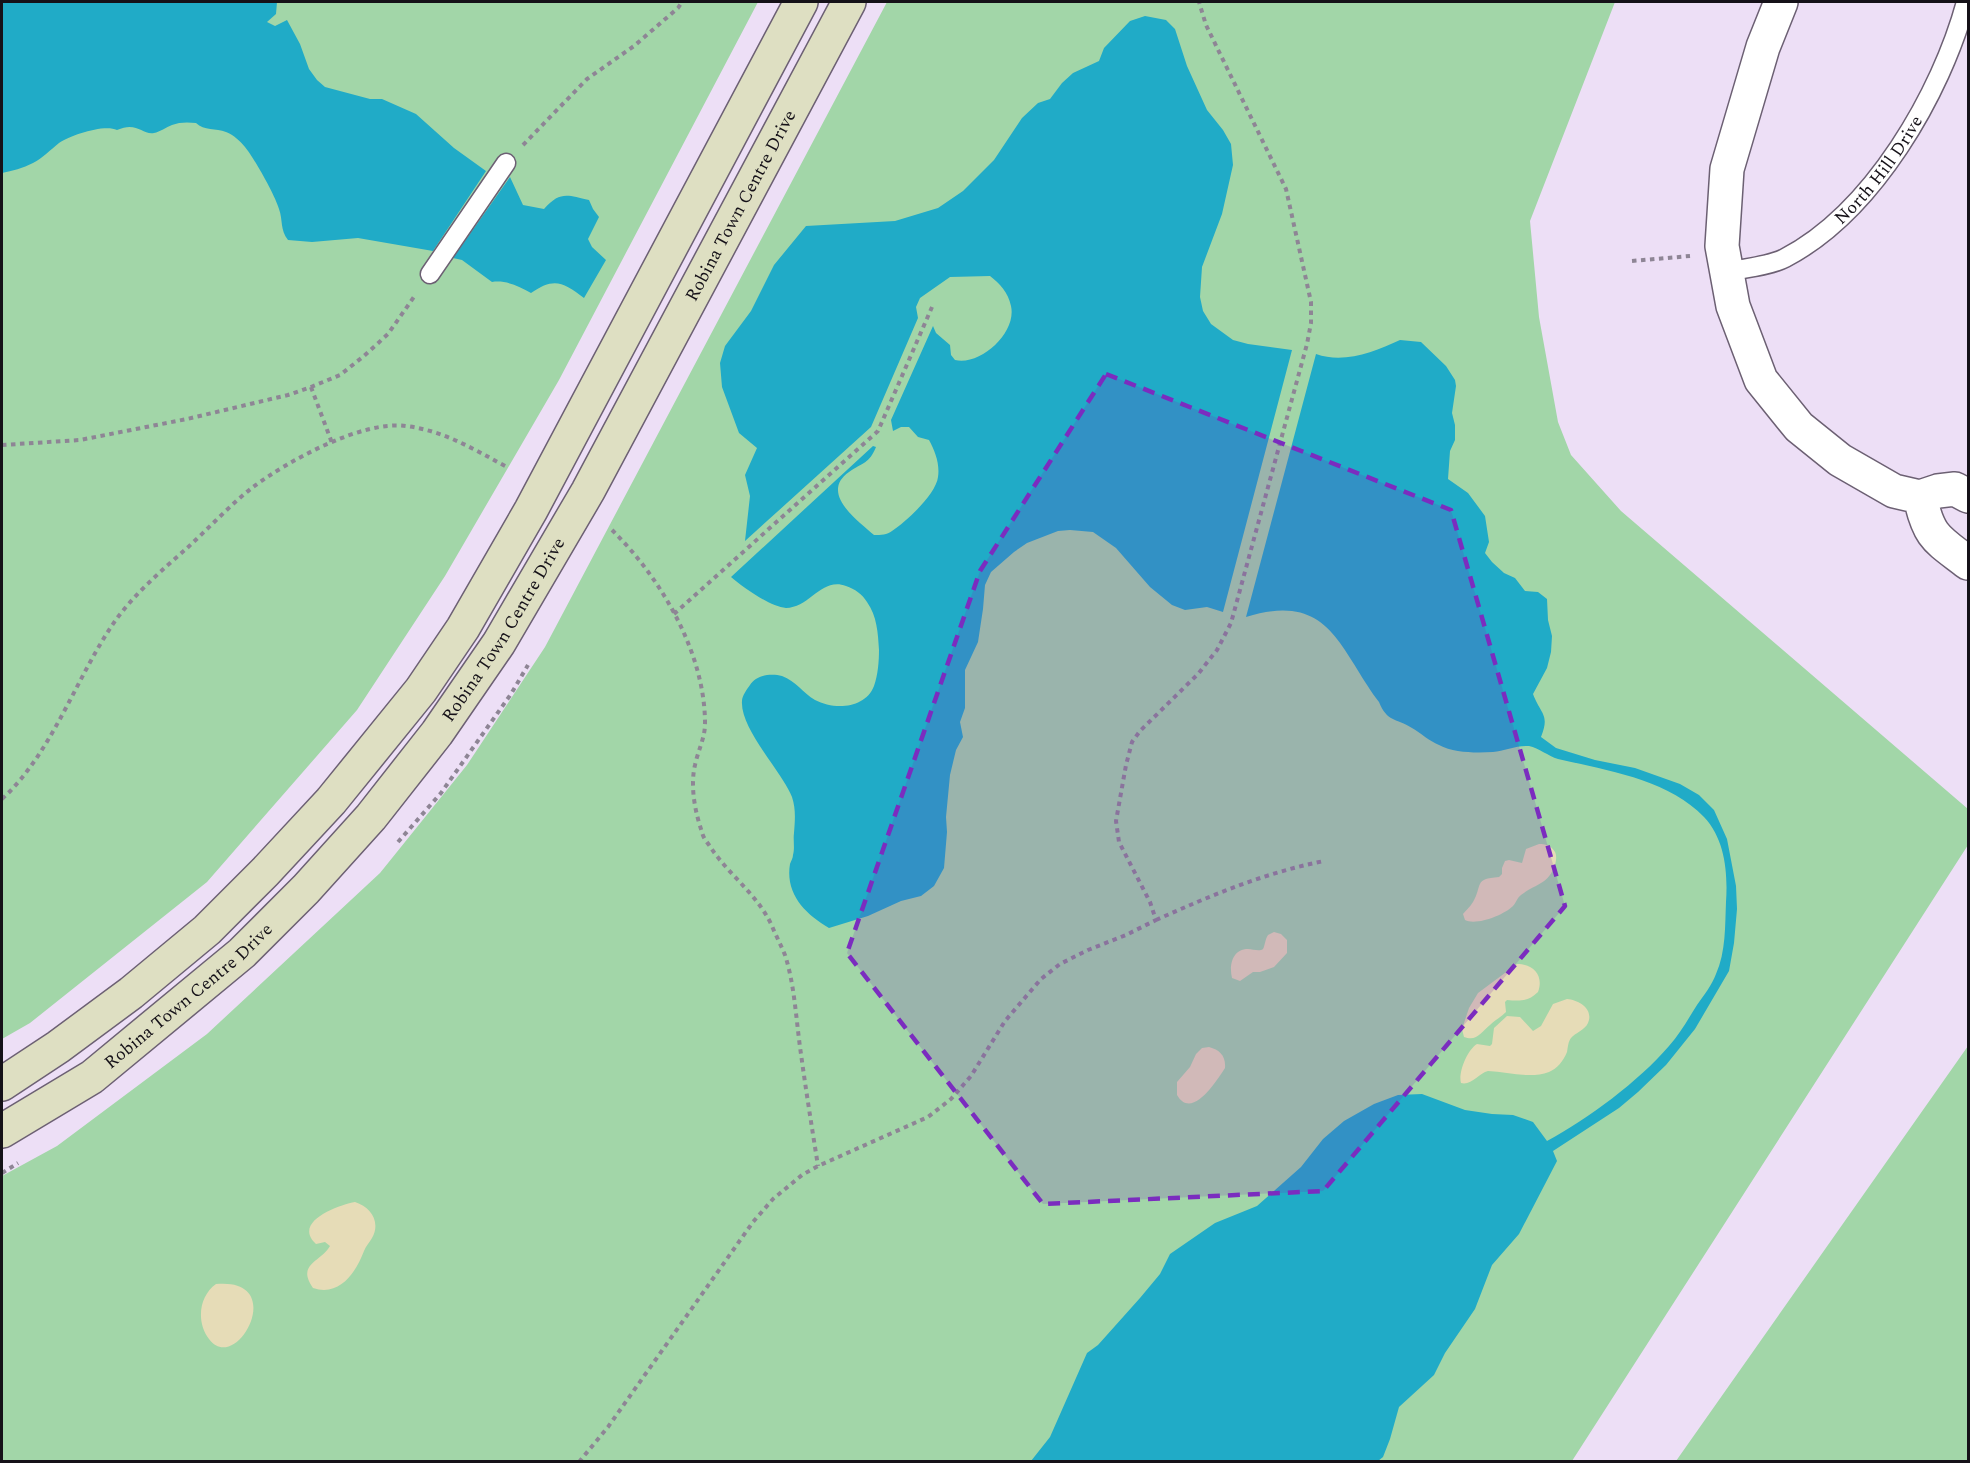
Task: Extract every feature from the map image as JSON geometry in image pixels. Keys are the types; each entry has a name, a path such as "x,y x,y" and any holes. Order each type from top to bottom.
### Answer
{"main road":[{"name":"Robina Town Centre Drive","path":"2,1084 58,1047 131,993 207,930 331,801 421,690 463,628 531,510 801,2"},
{"name":"Robina Town Centre Drive","path":"2,1131 92,1077 242,953 306,889 371,817 437,733 499,643 588,491 849,2"}],"street":[{"path":"1781,2 1763,47 1727,170 1725,262 1733,306 1761,380 1799,427 1849,465 1894,491 1920,497 1938,491 1955,489 1968,496"},
{"path":"1920,497 1924,516 1936,539 1968,563"}],"lane":[{"name":"North Hill Drive","path":"1725,262 1783,259 1810,243 1869,187 1896,152 1927,99 1952,46 1966,2"},
{"path":"430,274 506,163"}],"path":[{"path":"506,163 587,79 634,46 682,2"},
{"path":"1156,920 1150,902 1119,842 1116,821 1126,765 1132,742 1140,731 1198,674 1217,650 1231,623 1307,345 1311,323 1311,302 1286,189 1206,25 1199,2"},
{"path":"1632,261 1725,262"},
{"path":"2,445 80,441 187,419 312,387 340,375 388,334 430,274"},
{"path":"674,614 878,431 932,307"},
{"path":"312,387 332,442"},
{"path":"2,799 41,752 115,620 135,598 253,488 332,442 369,429 405,426 446,435 507,467"},
{"path":"612,530 628,545 650,572 674,614 692,654 702,693 705,724 693,783 702,834 716,855 754,897 770,923 785,956 793,990 818,1166"},
{"path":"579,1461 608,1427 753,1221 773,1199 802,1175 818,1166 928,1117 951,1099 971,1076 1005,1021 1041,979 1060,964 1078,955 1213,895 1288,868 1324,861"}],"highlighted area":[{"path":"1106,374 1451,510 1565,906 1323,1191 1043,1204 847,953 980,571"}],"green space":[{"path":"2,2 758,2 559,380 445,576 357,710 207,882 30,1023 2,1039"},
{"path":"887,2 1615,2 1530,221 1539,317 1558,422 1571,455 1621,511 1968,809 1968,845 1572,1461 2,1462 2,1176 57,1146 207,1034 380,873 467,765 545,647"},
{"path":"1968,1046 1968,1461 1676,1461"}],"sand":[{"path":"1539,844 1550,846 1556,854 1555,865 1549,877 1526,891 1513,906 1503,913 1483,921 1465,920 1463,914 1473,902 1482,881 1499,877 1505,861 1522,863 1526,849"},
{"path":"1274,932 1281,934 1287,940 1287,953 1274,967 1253,972 1240,981 1232,978 1231,968 1235,955 1243,950 1263,949 1266,938"},
{"path":"1517,964 1528,966 1536,972 1540,981 1538,992 1527,999 1507,1000 1504,1014 1478,1036 1464,1037 1462,1029 1469,1008 1478,993"},
{"path":"1567,999 1584,1006 1589,1013 1589,1018 1585,1028 1571,1038 1566,1055 1555,1069 1534,1075 1488,1071 1468,1083 1461,1083 1462,1068 1470,1051 1477,1044 1490,1046 1494,1028 1507,1016 1520,1017 1533,1031 1541,1026 1553,1004"},
{"path":"1209,1047 1222,1054 1225,1068 1204,1096 1190,1103 1183,1102 1177,1095 1177,1082 1190,1067 1196,1054 1202,1048"},
{"path":"355,1202 370,1211 375,1221 375,1232 346,1281 331,1289 313,1288 308,1280 309,1268 330,1246 325,1242 316,1244 310,1236 313,1222 329,1211"},
{"path":"216,1284 238,1286 250,1295 253,1308 250,1323 243,1336 232,1345 220,1347 209,1339 201,1317 206,1295"}],"water":[{"path":"2,2 277,2 276,14 267,22 275,26 287,20 300,44 309,69 325,87 370,99 382,99 416,114 454,148 486,171 433,251 358,238 312,242 288,240 277,203 245,147 229,133 196,123 178,123 154,133 130,127 88,131 59,143 33,163 2,173"},
{"path":"1145,16 1166,20 1175,29 1187,66 1207,110 1231,144 1233,165 1222,214 1202,267 1200,297 1203,311 1211,324 1233,340 1292,350 1223,612 1207,607 1185,610 1172,605 1150,587 1116,548 1093,532 1058,531 1027,543 1014,552 991,572 985,585 978,642 965,670 965,708 960,722 963,737 956,750 950,775 944,868 934,886 921,896 901,901 868,916 829,928 805,910 794,894 789,875 794,850 795,815 792,797 747,724 742,699 747,688 756,679 773,675 787,678 815,700 823,703 840,706 864,699 874,686 878,668 879,644 875,619 863,597 846,586 837,584 829,586 802,603 786,608 749,591 731,577 873,446 876,447 868,460 841,480 838,489 844,506 874,535 890,532 913,514 927,499 936,484 938,462 929,440 918,437 909,427 901,427 893,431 891,420 933,326 936,333 950,345 951,355 955,360 976,358 995,345 1003,336 1011,316 1011,306 1003,289 990,276 950,277 920,298 916,307 918,318 871,427 745,541 750,496 745,475 757,448 739,433 722,387 720,363 725,346 751,311 774,265 806,226 895,221 938,208 963,191 994,160 1022,118 1038,103 1050,99 1073,73 1099,61 1104,48 1130,21"},
{"path":"510,177 523,205 544,209 555,199 564,196 589,200 599,217 588,239 592,247 606,260 584,298 558,283 546,285 531,293 512,284 492,282 462,260 453,258"},
{"path":"1400,340 1421,342 1446,366 1455,380 1452,413 1455,440 1450,451 1448,479 1468,493 1485,516 1489,542 1485,553 1504,573 1515,578 1525,591 1538,592 1547,599 1548,620 1552,636 1551,652 1547,668 1533,694 1545,719 1541,737 1556,748 1595,760 1635,768 1680,784 1699,795 1714,810 1727,839 1736,886 1737,909 1729,971 1695,1029 1666,1065 1619,1108 1553,1151 1557,1161 1519,1234 1492,1265 1475,1309 1445,1353 1434,1375 1399,1407 1383,1457 1378,1461 1031,1461 1050,1437 1087,1353 1098,1345 1140,1298 1160,1274 1170,1254 1215,1223 1257,1206 1301,1167 1323,1139 1344,1121 1374,1104 1398,1095 1422,1094 1465,1110 1513,1115 1533,1122 1547,1141 1579,1122 1612,1098 1657,1059 1673,1041 1710,986 1719,966 1725,920 1724,857 1717,835 1704,817 1689,804 1673,793 1635,778 1558,759 1529,746 1493,752 1458,751 1445,748 1385,713 1341,645 1329,630 1314,618 1297,612 1274,611 1246,617 1316,354 1337,358 1348,357 1380,349"}]}
